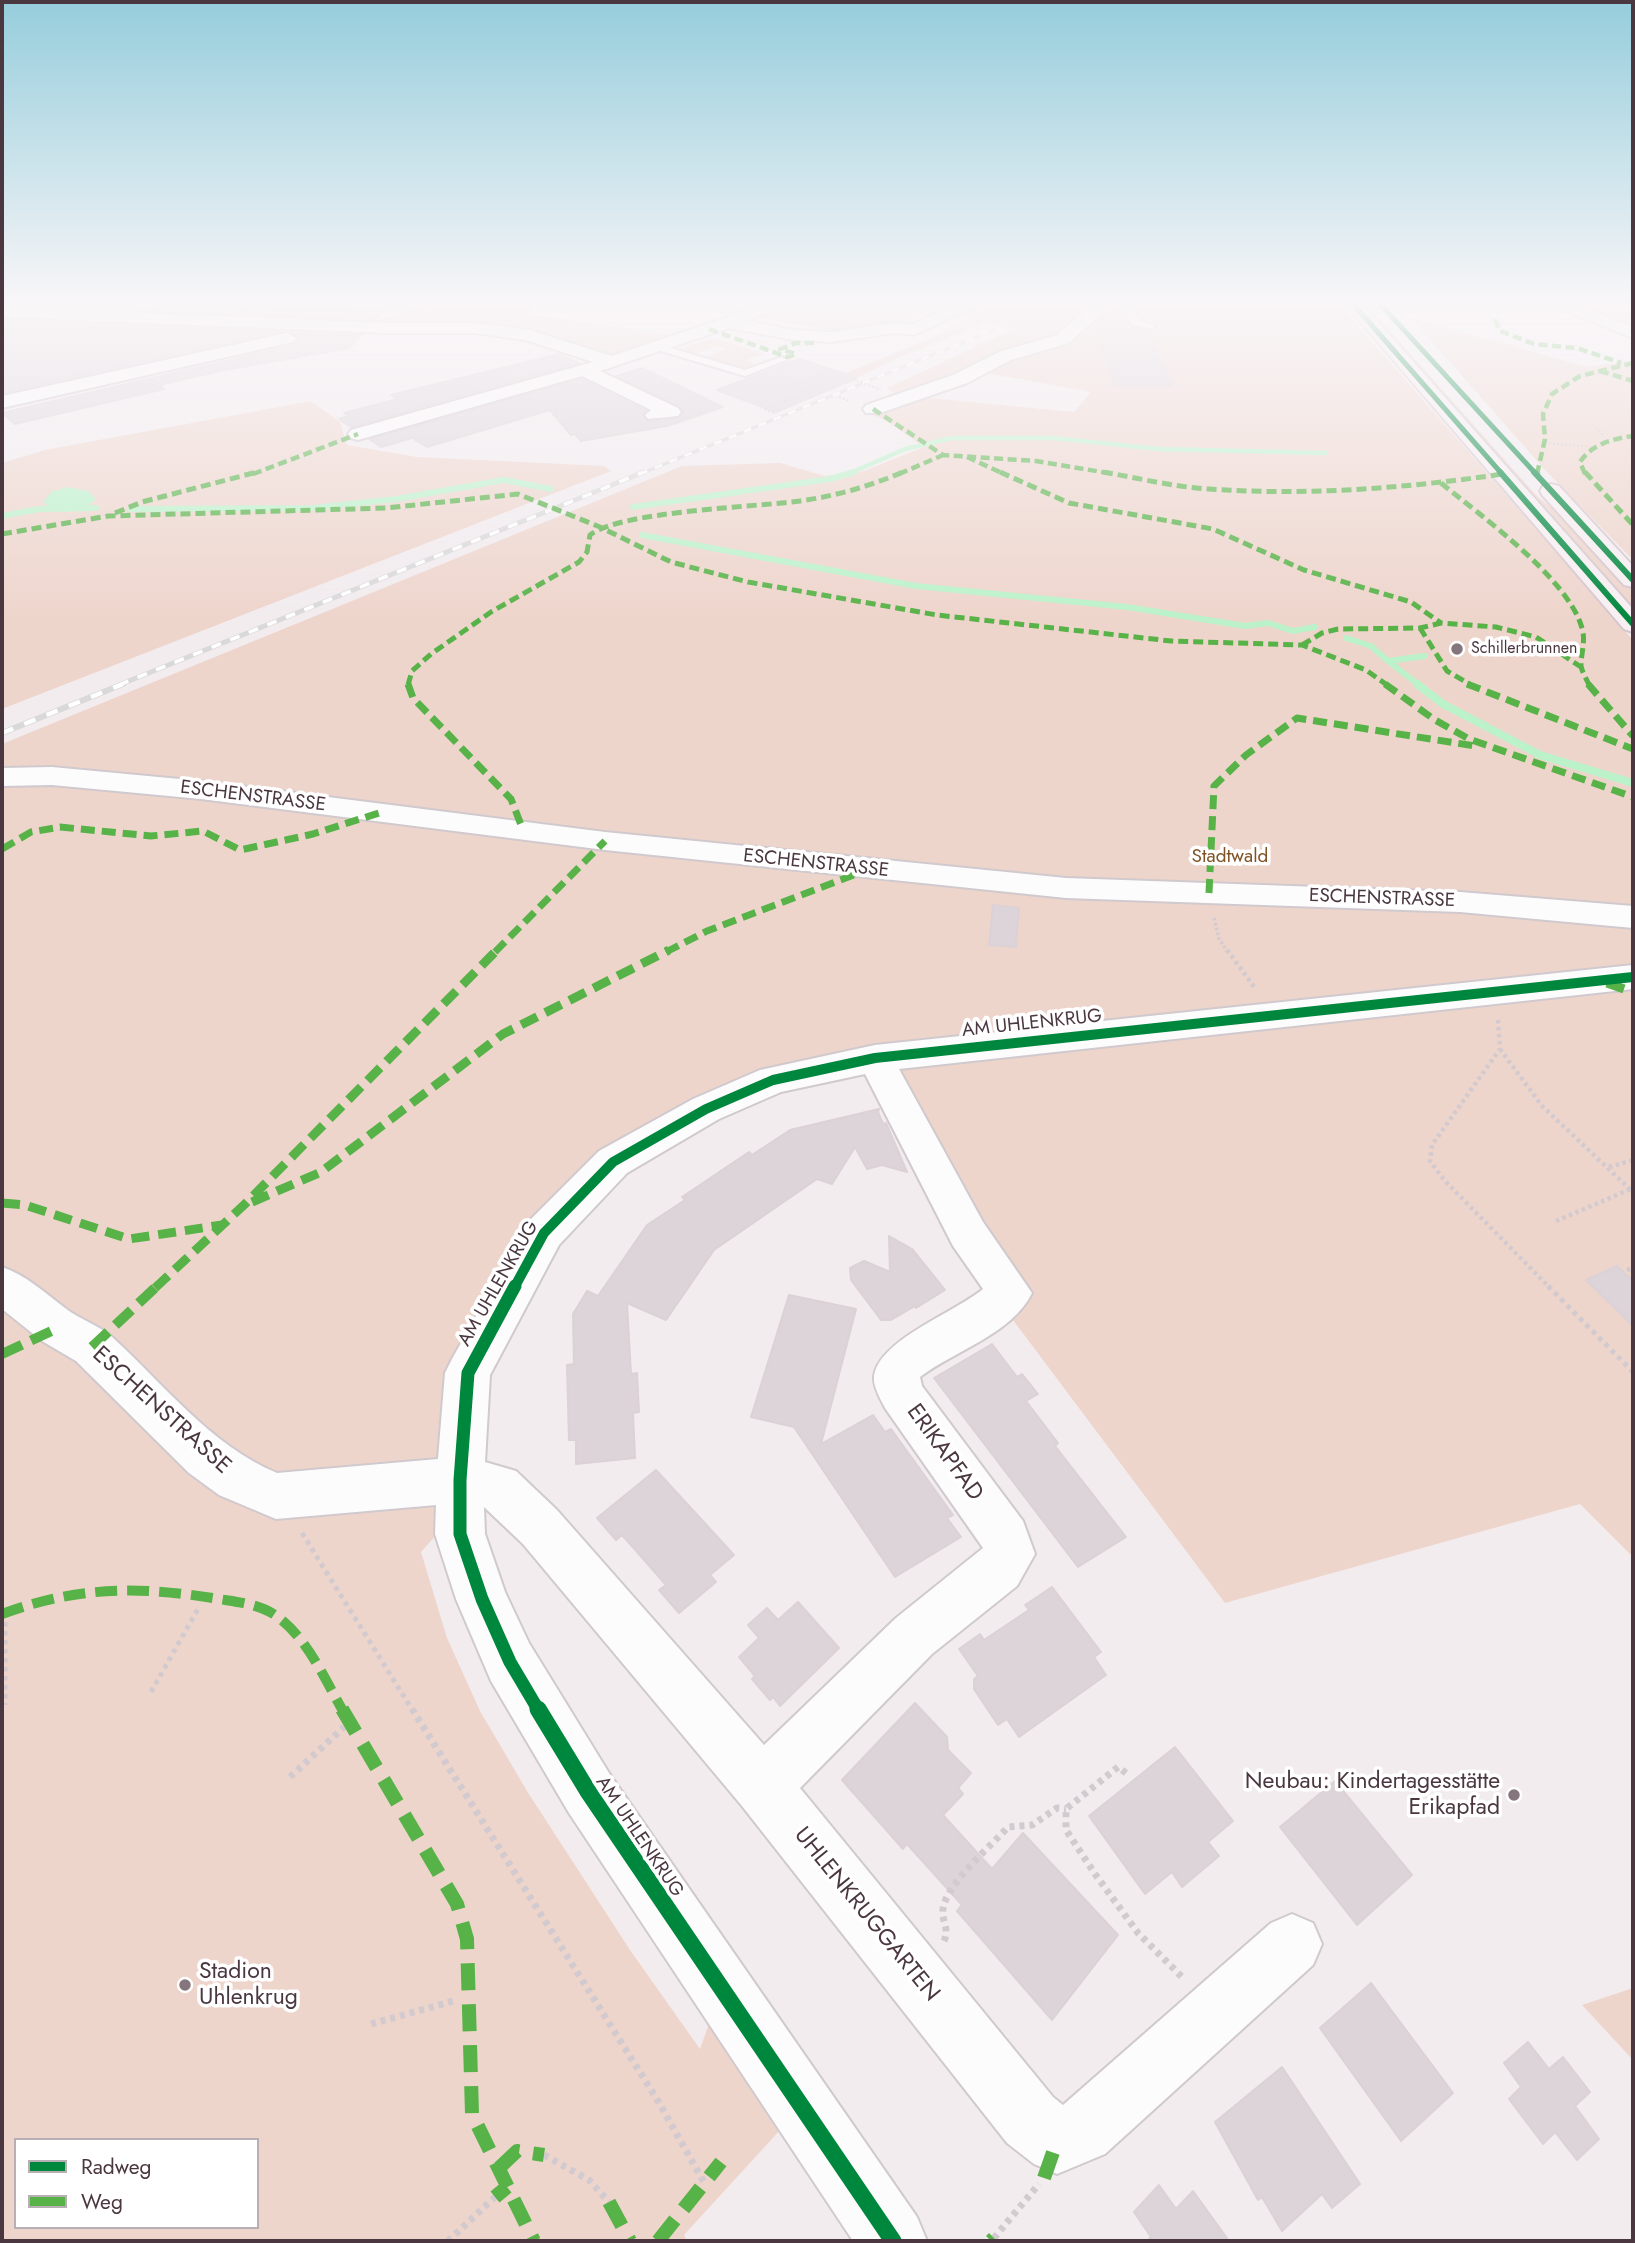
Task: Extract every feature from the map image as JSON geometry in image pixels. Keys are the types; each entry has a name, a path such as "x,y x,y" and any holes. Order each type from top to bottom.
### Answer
{"main road":[{"path":"1445,410 1633,624"},
{"path":"1477,410 1633,580"}],"street":[{"path":"358,434 444,410"},
{"path":"655,415 671,412 666,410"},
{"name":"ESCHENSTRASSE","path":"2,777 52,776 201,790 606,841 867,870 1066,888 1460,902 1633,917"},
{"name":"AM UHLENKRUG","path":"892,2241 589,1793 510,1662 482,1599 460,1534 460,1479 468,1373 544,1233 613,1162 706,1109 773,1080 875,1058 1633,977"},
{"name":"ERIKAPFAD","path":"762,1786 914,1636 999,1568 1010,1554 1006,1538 901,1394 897,1377 903,1363 918,1351 987,1312 1010,1293 968,1234 875,1058"},
{"name":"ESCHENSTRASSE","path":"2,1285 58,1328 92,1347 205,1457 236,1479 275,1496 460,1479"},
{"name":"UHLENKRUGGARTEN","path":"460,1479 499,1487 540,1527 762,1786 1030,2120 1057,2141 1082,2131 1292,1944"}],"path":[{"path":"766,410 774,413"},
{"path":"1596,428 1604,436"},
{"path":"1545,443 1596,447"},
{"path":"1209,893 1219,939 1277,1014"},
{"path":"1497,991 1500,1049 1517,1077 1632,1191 1556,1221"},
{"path":"1500,1049 1432,1145 1430,1161 1445,1181 1633,1372"},
{"path":"1609,1167 1633,1160"},
{"path":"1627,1270 1633,1268"},
{"path":"275,1496 658,2101 705,2184"},
{"path":"151,1692 199,1606"},
{"path":"5,1622 5,1705"},
{"path":"290,1777 344,1727"},
{"path":"1066,1810 1118,1767 1126,1773"},
{"path":"949,1892 1008,1826 1032,1825 1057,1808 1066,1810"},
{"path":"1066,1810 1066,1830 1138,1933 1217,2011"},
{"path":"371,2024 457,2000"},
{"path":"544,2155 591,2181 600,2188 609,2202"},
{"path":"994,2238 1044,2178"},
{"path":"448,2241 495,2197"}],"green space":[{"path":"264,410 323,410 340,422 347,445 417,457 604,466 611,471 2,709 2,463 45,450"},
{"name":"Stadtwald","path":"860,410 1050,410 1074,412 1076,410 1432,410 1633,640 1633,1557 1580,1504 1225,1603 1010,1316 876,1050 720,1086 595,1156 528,1225 447,1523 421,1552 447,1638 480,1711 527,1791 630,1950 700,2049 715,2007 781,2129 684,2235 687,2241 2,2241 2,744 682,466 780,463 825,476 864,471 924,447 885,420"},
{"path":"1454,410 1460,410 1537,496 1573,525 1633,591 1633,614"},
{"path":"1492,410 1633,410 1633,560 1545,470"},
{"path":"1633,1988 1633,2060 1582,2005"}],"shaded area":[{"path":"67,487 88,491 96,499 83,508 70,512 56,510 43,502 51,492"}],"building":[{"path":"16,410 76,410 15,424 2,413"},
{"path":"357,410 413,410 351,427 339,419 348,416 344,413"},
{"path":"473,410 643,410 646,411 642,415 648,422 680,418 684,412 682,410 715,410 667,426 581,441 575,434 571,435 550,410 427,447 412,438 381,447 369,439"},
{"path":"993,905 1019,908 1016,947 989,945"},
{"path":"879,1109 883,1124 886,1123 907,1172 882,1165 867,1169 855,1147 832,1184 817,1179 714,1250 666,1320 627,1303 631,1374 637,1373 639,1412 633,1413 635,1458 576,1464 576,1440 569,1440 567,1365 574,1364 573,1314 587,1291 598,1296 647,1225 685,1200 682,1197 749,1152 752,1155 790,1130"},
{"path":"889,1236 912,1249 945,1290 891,1320 881,1320 851,1280 850,1268 864,1261 890,1272"},
{"path":"1617,1266 1633,1281 1633,1326 1586,1280"},
{"path":"789,1295 856,1309 821,1444 873,1415 885,1432 891,1429 953,1515 947,1518 961,1537 895,1577 794,1427 751,1417"},
{"path":"992,1344 1017,1377 1022,1374 1038,1394 1026,1401 1058,1443 1055,1446 1126,1537 1078,1567 934,1378"},
{"path":"656,1470 734,1555 710,1575 716,1582 679,1613 659,1590 666,1585 622,1535 616,1540 597,1518"},
{"path":"1052,1587 1101,1652 1094,1657 1106,1675 1019,1737 1007,1719 998,1725 974,1689 974,1679 978,1676 959,1649 980,1634 984,1640 1029,1610 1025,1605"},
{"path":"798,1602 839,1648 780,1706 773,1697 770,1700 752,1679 755,1676 739,1657 759,1638 748,1625 767,1608 778,1620"},
{"path":"915,1703 947,1737 948,1750 971,1773 958,1788 963,1794 943,1815 992,1869 1023,1833 1118,1935 1052,2020 957,1911 962,1905 907,1844 903,1849 842,1780"},
{"path":"1175,1747 1233,1821 1208,1842 1219,1856 1182,1887 1172,1872 1145,1894 1089,1816"},
{"path":"1335,1781 1412,1875 1357,1925 1280,1827"},
{"path":"1371,1983 1453,2093 1401,2141 1320,2028"},
{"path":"1528,2042 1549,2069 1563,2057 1590,2092 1575,2106 1599,2139 1577,2160 1555,2132 1543,2144 1509,2099 1521,2087 1504,2063"},
{"path":"1282,2067 1360,2184 1332,2208 1322,2194 1282,2231 1262,2197 1258,2200 1215,2122"},
{"path":"1159,2185 1176,2209 1193,2191 1229,2241 1147,2241 1151,2237 1134,2212"}],"waterway":[{"path":"850,473 905,449 952,438 1053,438 1159,449 1326,453"},
{"path":"850,473 854,472"},
{"path":"633,507 830,479 850,473"},
{"path":"131,509 313,508 396,499 504,480 551,489"},
{"path":"2,516 39,509 96,508"},
{"path":"642,535 916,586 1127,607 1245,626 1268,623 1293,631 1315,627"},
{"path":"1346,638 1371,646 1388,661"},
{"path":"1388,661 1425,656"},
{"path":"1388,661 1419,685"},
{"path":"1417,684 1443,704 1540,755 1633,783"}],"railway":[{"path":"640,474 798,410"},
{"path":"119,685 644,472"},
{"path":"2,733 123,684"}],"marked path":[{"path":"874,410 943,455 1036,461 1206,489 1287,493 1339,491 1441,483 1503,474"},
{"path":"1537,476 1545,439 1545,410"},
{"path":"115,513 142,502 247,476 358,434"},
{"path":"1633,436 1596,446 1580,462 1586,475 1633,525"},
{"path":"523,830 511,799 413,698 407,687 412,671 431,654 491,612 538,588 579,562 587,552 590,535 600,527 657,516 774,505 832,496 875,483 943,455"},
{"path":"967,457 1069,503 1213,529 1304,570 1411,602 1441,623"},
{"path":"1441,483 1524,552 1567,600 1582,628 1584,650 1581,667 1590,687 1633,736"},
{"path":"2,534 108,516 386,508 518,494 600,527 671,562 748,582 937,615 1171,641 1302,645 1366,670 1435,720 1469,739 1633,797"},
{"path":"1302,645 1322,633 1338,629 1420,628 1441,623 1496,627 1536,637 1581,667"},
{"path":"1420,628 1447,671 1465,683 1633,749"},
{"path":"1209,893 1214,786 1246,755 1297,718 1475,746"},
{"path":"2,849 31,832 60,827 151,836 203,831 240,850 313,834 382,812"},
{"path":"92,1347 245,1204 605,841"},
{"path":"252,1202 321,1172 503,1034 707,931 867,870"},
{"path":"1607,983 1633,992"},
{"path":"2,1203 25,1205 129,1239 222,1225"},
{"path":"2,1354 58,1328"},
{"path":"2,1614 57,1596 83,1592 108,1589 161,1591 232,1601 262,1609 275,1615 302,1641 457,1904 467,1939 472,2114 534,2241"},
{"path":"1044,2178 1057,2141"},
{"path":"499,2168 517,2151 544,2155"},
{"path":"658,2241 721,2162"},
{"path":"495,2197 507,2187"},
{"path":"609,2202 630,2241"},
{"path":"991,2241 994,2238"}],"cycle path":[{"path":"1446,410 1633,624"},
{"path":"1477,410 1633,580"},
{"path":"893,2241 589,1793 510,1662 482,1599 460,1534 460,1480 468,1373 544,1233 613,1162 706,1109 773,1080 875,1058 1633,977"}],"place":[{"name":"Schillerbrunnen","path":"1457,649"},
{"name":"Neubau: Kindertagesstätte Erikapfad","path":"1514,1795"},
{"name":"Stadion Uhlenkrug","path":"185,1985"}]}
